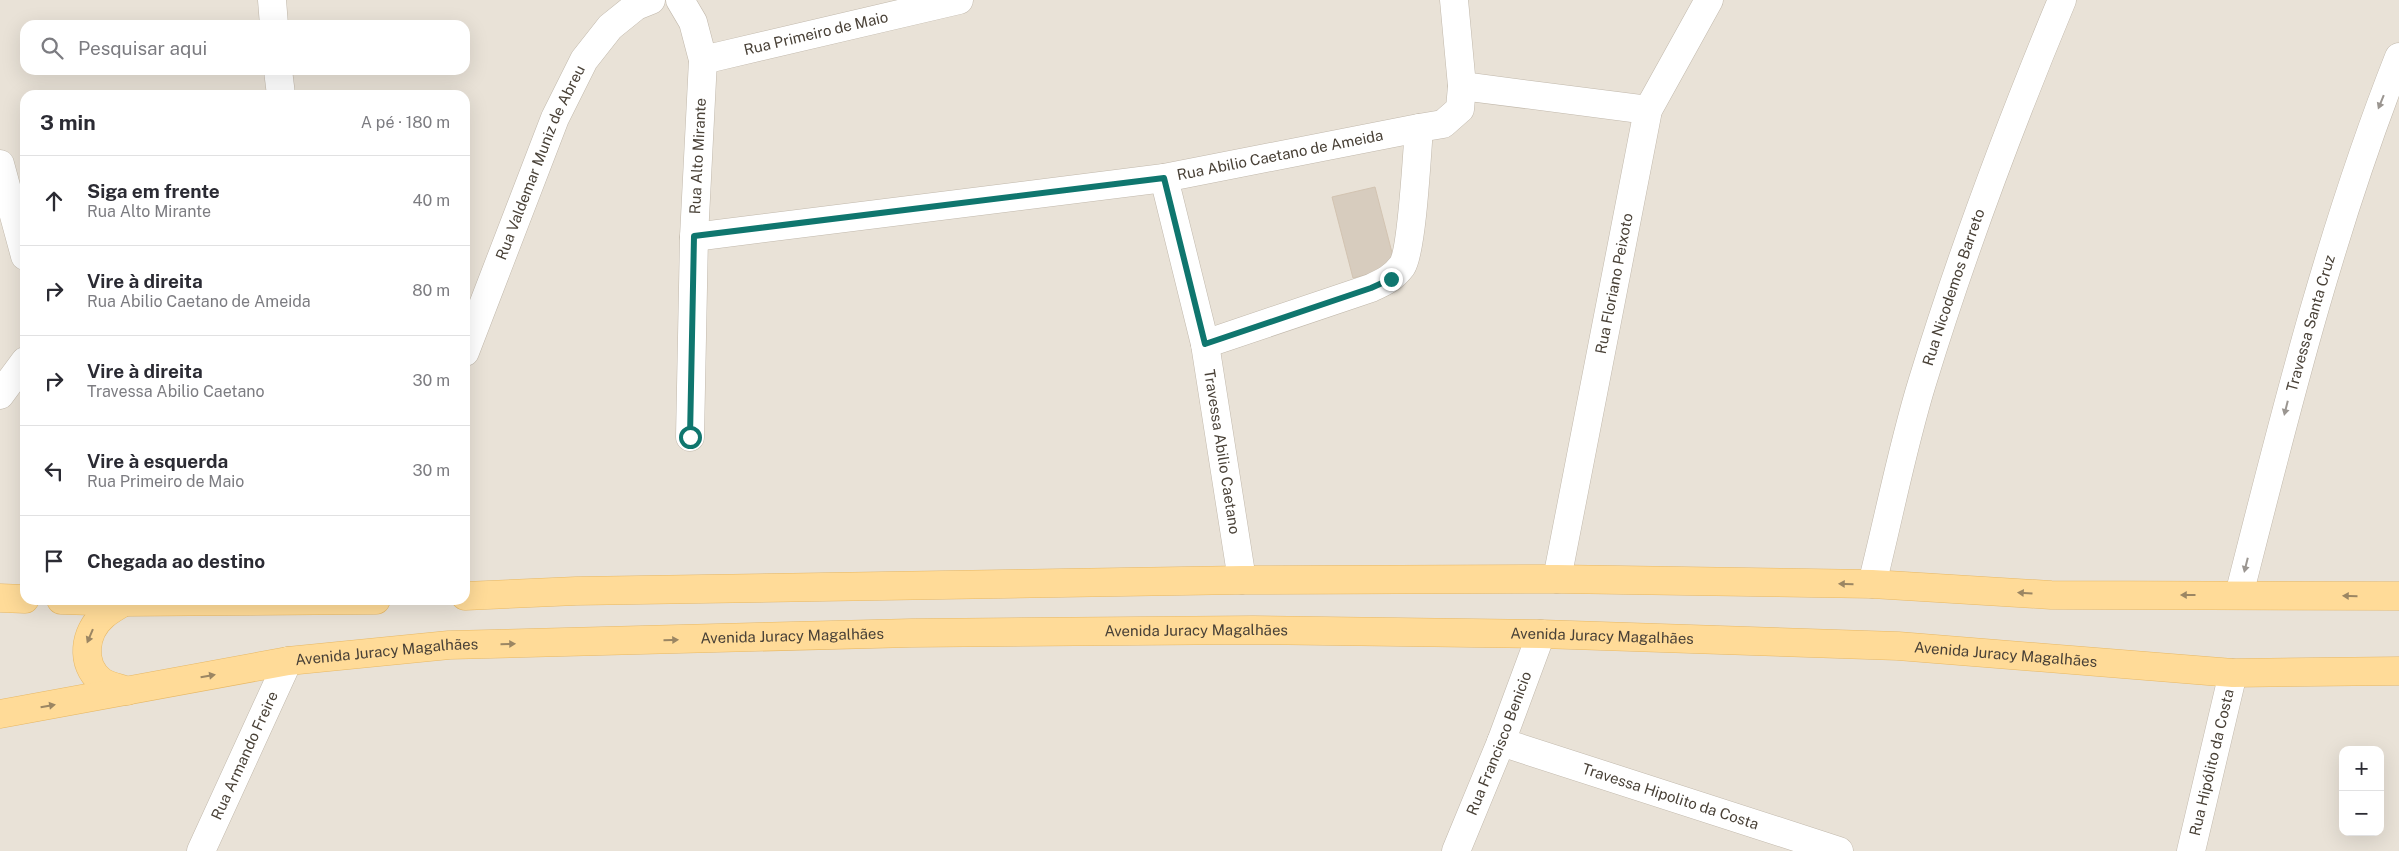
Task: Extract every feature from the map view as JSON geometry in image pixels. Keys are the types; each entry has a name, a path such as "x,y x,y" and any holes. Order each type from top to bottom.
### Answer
{"main road":[{"path":"470,596 576,591 1242,580 1557,579 1872,584 2051,595 2399,596"},
{"path":"0,598 20,599"},
{"path":"119,605 103,615 93,628 86,646 88,663 102,681 127,691"},
{"name":"Avenida Juracy Magalhães","path":"0,714 288,661 449,645 911,633 1253,630 1541,634 1898,646 2233,673 2399,671"}],"street":[{"path":"272,0 274,20"},
{"name":"Rua Valdemar Muniz de Abreu","path":"470,339 555,118 584,60 610,27 636,6 651,0"},
{"name":"Rua Alto Mirante","path":"680,0 693,22 703,60 694,236 690,437"},
{"name":"Rua Primeiro de Maio","path":"703,60 958,0"},
{"path":"1205,344 1371,288 1391,279 1403,264 1408,245 1419,128 1443,124 1460,109 1462,86 1454,0"},
{"name":"Rua Floriano Peixoto","path":"1557,579 1648,110 1709,0"},
{"name":"Rua Nicodemos Barreto","path":"1872,584 1925,375 1971,235 2015,113 2062,0"},
{"name":"Travessa Santa Cruz","path":"2239,595 2298,362 2376,113 2399,57"},
{"path":"279,75 280,90"},
{"path":"1462,86 1648,110"},
{"name":"Rua Abilio Caetano de Ameida","path":"694,236 1164,178 1419,128"},
{"path":"0,164 20,238"},
{"name":"Travessa Abilio Caetano","path":"1164,178 1205,344 1242,580"},
{"path":"0,395 20,368"},
{"name":"Rua Francisco Benicio","path":"1456,851 1501,742 1541,634"},
{"name":"Rua Armando Freire","path":"201,851 288,661"},
{"name":"Rua Hipólito da Costa","path":"2191,851 2233,673"},
{"name":"Travessa Hipolito da Costa","path":"1501,742 1839,851"}],"shaded area":[{"path":"0,0 2399,0 2399,851 0,851"}],"building":[{"path":"1375,187 1396,268 1353,278 1332,197"}],"route":[{"path":"690,437 694,236 1164,178 1205,344 1371,288 1391,279"}]}
